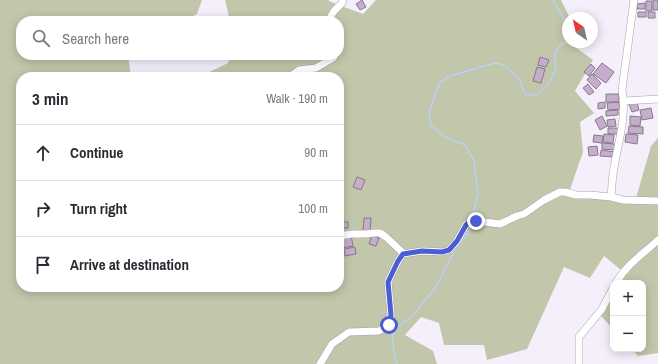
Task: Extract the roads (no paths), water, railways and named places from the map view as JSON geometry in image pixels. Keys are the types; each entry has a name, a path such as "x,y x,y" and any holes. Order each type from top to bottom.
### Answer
{"street":[{"path":"331,16 343,0"},
{"path":"611,197 613,170 623,123 623,76 634,0"},
{"path":"296,72 299,70 316,68 330,60"},
{"path":"624,101 658,99"},
{"path":"320,364 332,344 349,332 379,331 389,325 391,315 388,282 403,254 422,251 442,252 449,250 457,241 468,223 476,221 500,224 524,214 544,200 560,192 576,195 611,197 623,200 658,201"},
{"path":"344,235 374,233 380,234 386,237 403,254"},
{"path":"618,280 630,264 658,240"},
{"path":"579,364 579,337 602,309 610,294"}],"waterway":[{"path":"553,0 562,16"},
{"path":"472,219 478,193 474,161 465,145 443,136 431,125 429,112 440,82 450,76 495,63 504,65 519,79 525,94 536,95 549,84 556,68 555,54 562,44"},
{"path":"397,364 392,336 398,327 414,314 436,287 453,253 468,233 470,225"}]}
